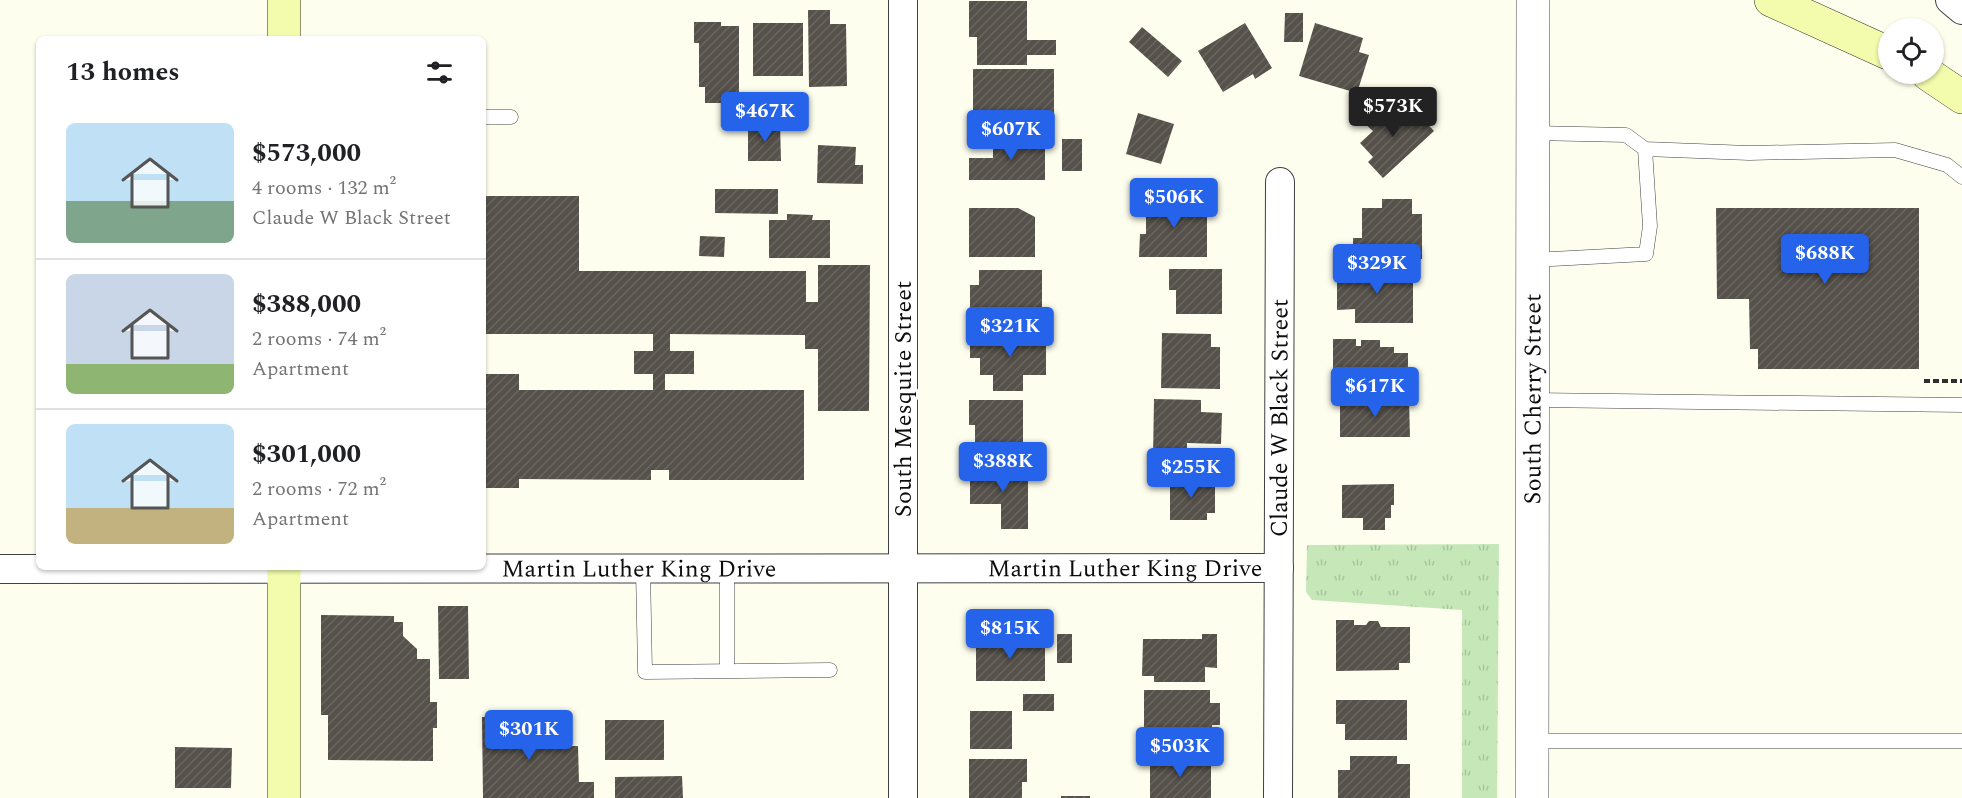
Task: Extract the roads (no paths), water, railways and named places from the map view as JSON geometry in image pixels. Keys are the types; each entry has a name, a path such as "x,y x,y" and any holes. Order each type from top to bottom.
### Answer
{"main road":[{"path":"284,0 284,36"},
{"path":"1771,0 1878,48"},
{"path":"1943,84 1962,97"},
{"path":"284,570 284,798"}],"street":[{"name":"South Mesquite Street","path":"903,0 903,798"},
{"name":"South Cherry Street","path":"1532,798 1533,0"},
{"path":"1950,0 1962,10"},
{"name":"Claude W Black Street","path":"1278,798 1280,182"},
{"name":"Martin Luther King Drive","path":"486,569 1279,568"},
{"name":"Martin Luther King Drive","path":"0,569 36,569"}],"lane":[{"path":"486,117 511,117"},
{"path":"1533,133 1626,135 1645,149 1749,153 1894,150 1947,165 1962,177"},
{"path":"1533,260 1646,254 1650,226 1645,149"},
{"path":"1533,400 1962,405"},
{"path":"643,569 645,672 830,670"},
{"path":"727,569 727,671"},
{"path":"1532,741 1962,741"}]}
